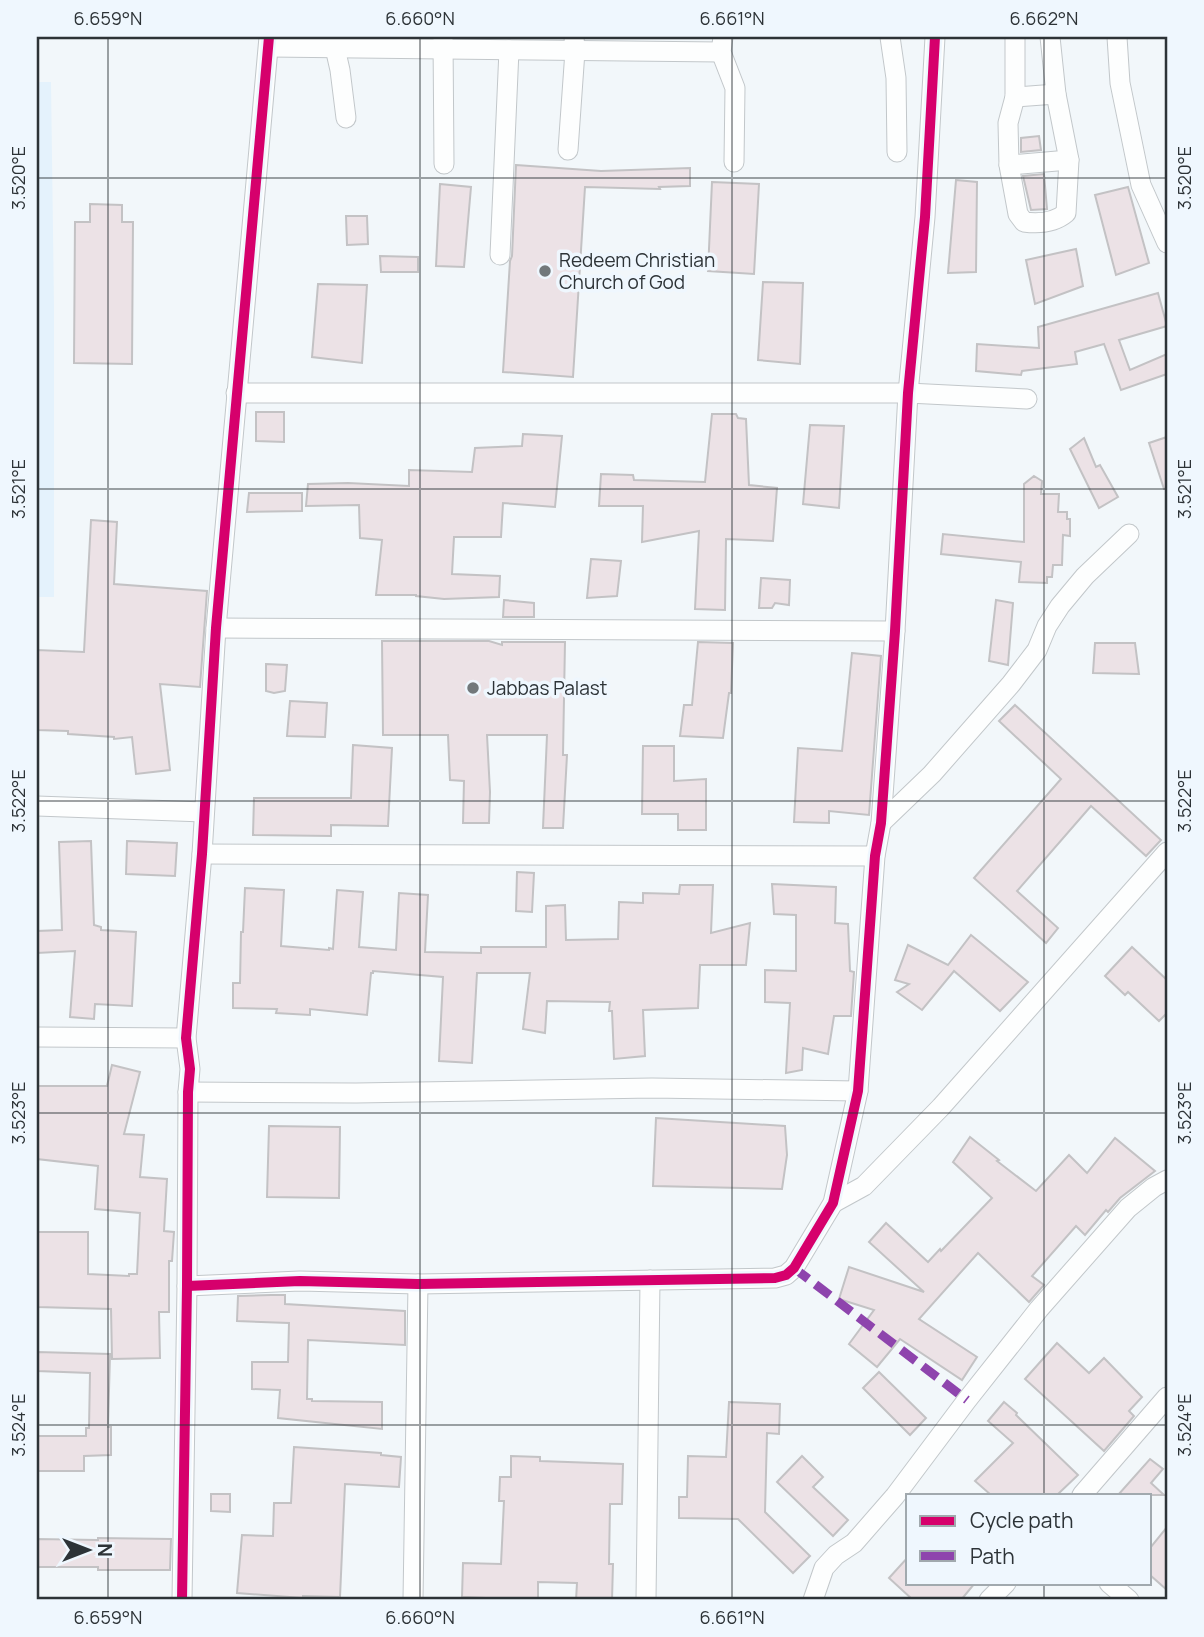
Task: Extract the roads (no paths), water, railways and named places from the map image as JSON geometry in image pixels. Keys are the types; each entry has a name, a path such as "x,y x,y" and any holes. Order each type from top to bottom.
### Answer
{"street":[{"path":"890,37 896,78 897,152"},
{"path":"187,1286 300,1281 418,1284 775,1278 786,1275 794,1268 833,1203 858,1091 875,856 881,823 908,393 925,217 935,37"},
{"path":"1015,37 1015,97 1008,123 1009,165 1018,214 1024,222 1035,224 1058,219 1066,213 1069,160 1056,94 1050,37"},
{"path":"1117,37 1120,83 1141,186 1167,243"},
{"path":"182,1600 190,1069 186,1038 202,854 216,628 269,42 443,43 509,50 575,44 722,44 735,88 734,162"},
{"path":"335,42 346,117"},
{"path":"443,43 444,164"},
{"path":"568,150 575,44"},
{"path":"500,255 509,50"},
{"path":"1015,97 1056,94"},
{"path":"1009,165 1069,160"},
{"path":"236,393 908,393 1027,399"},
{"path":"881,823 932,774 1011,684 1037,650 1047,626 1060,606 1085,576 1129,534"},
{"path":"216,628 895,631"},
{"path":"37,806 204,812"},
{"path":"833,1203 863,1186 940,1107 1167,852"},
{"path":"202,854 875,856"},
{"path":"37,1037 186,1038"},
{"path":"188,1092 356,1093 652,1088 858,1091"},
{"path":"907,1494 967,1400 1039,1309 1128,1208 1167,1180"},
{"path":"646,1600 650,1280"},
{"path":"413,1600 418,1284"},
{"path":"1083,1494 1167,1398"},
{"path":"813,1600 824,1568 836,1555 902,1502"},
{"path":"1109,1584 1129,1600"}],"place":[{"name":"Redeem Christian Church of God","path":"545,271"},
{"name":"Jabbas Palast","path":"473,688"}]}
